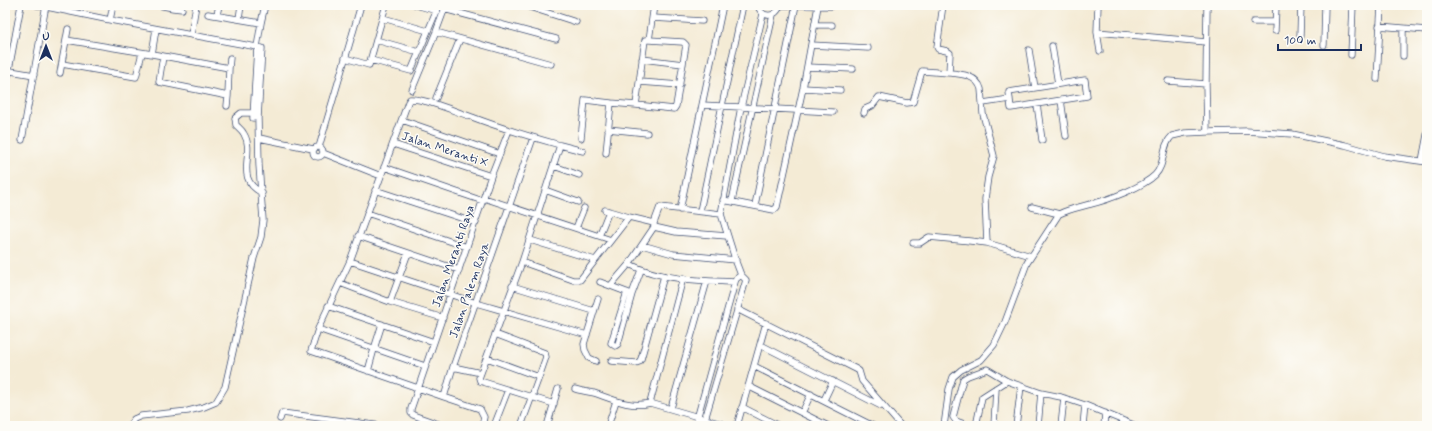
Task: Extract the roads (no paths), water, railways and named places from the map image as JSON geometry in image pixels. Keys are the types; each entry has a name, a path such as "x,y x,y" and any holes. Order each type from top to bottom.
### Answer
{"street":[{"path":"5,91 7,70 21,5"},
{"path":"37,5 262,48 259,96 259,165 263,220 261,237 254,258 225,387 216,402 204,407 188,411 137,417 129,426"},
{"path":"110,20 113,5"},
{"path":"158,5 173,6 182,9"},
{"path":"191,35 196,5"},
{"path":"217,16 219,5"},
{"path":"238,19 241,5"},
{"path":"262,193 252,187 248,180 248,151 245,135 236,125 235,118 241,113 253,116 256,47 266,5"},
{"path":"319,147 338,87 344,58 361,5"},
{"path":"344,58 369,65 386,5"},
{"path":"416,5 437,11"},
{"path":"523,5 576,22"},
{"path":"649,40 654,5"},
{"path":"680,210 723,5"},
{"path":"700,211 743,5"},
{"path":"758,5 759,10 768,16 774,15 778,12 780,5 832,6"},
{"path":"755,205 796,5"},
{"path":"943,5 936,47 938,50 947,51 950,53 949,73"},
{"path":"1098,5 1097,32 1100,51"},
{"path":"1207,5 1207,132"},
{"path":"1275,31 1276,5"},
{"path":"1300,36 1301,5"},
{"path":"1324,45 1325,5"},
{"path":"1351,55 1353,5"},
{"path":"1377,78 1381,5"},
{"path":"22,140 46,6"},
{"path":"371,60 411,71 437,11 443,6"},
{"path":"412,90 436,32 443,6"},
{"path":"443,6 556,39"},
{"path":"723,200 755,205 774,210 777,207 803,88 818,6"},
{"path":"208,14 261,23"},
{"path":"703,426 746,280 741,274 727,236 721,214 742,107 763,14"},
{"path":"732,201 774,15"},
{"path":"383,18 428,31"},
{"path":"653,18 702,21"},
{"path":"1253,22 1275,22"},
{"path":"815,25 832,25"},
{"path":"1379,26 1427,30"},
{"path":"152,54 156,28"},
{"path":"1403,56 1404,28"},
{"path":"60,73 68,29"},
{"path":"436,32 551,64"},
{"path":"1097,32 1206,42"},
{"path":"436,98 460,39"},
{"path":"66,40 229,68"},
{"path":"376,40 419,52"},
{"path":"581,138 585,100 674,109 676,106 684,64 685,43 645,40 636,105"},
{"path":"811,45 868,48"},
{"path":"1052,46 1058,84"},
{"path":"1029,50 1034,88"},
{"path":"62,64 136,77 142,53"},
{"path":"163,56 159,82 228,96"},
{"path":"227,106 230,58"},
{"path":"642,59 684,64"},
{"path":"807,67 853,70"},
{"path":"7,70 34,75"},
{"path":"864,113 865,109 872,106 879,97 907,103 913,102 922,71 968,75 976,80 980,86 986,128 994,149 994,156 988,177 985,199 987,243"},
{"path":"1084,80 1087,96 1011,108 1009,92 1034,88 1084,80"},
{"path":"1168,81 1206,84"},
{"path":"640,82 680,85"},
{"path":"803,88 840,90"},
{"path":"254,92 259,96"},
{"path":"484,426 484,417 480,409 311,352 318,329 350,261 375,190 410,99 416,99 433,104 533,138 583,151"},
{"path":"983,103 1010,99"},
{"path":"1061,100 1066,136"},
{"path":"606,153 611,103"},
{"path":"1037,104 1042,140"},
{"path":"702,105 833,112"},
{"path":"402,120 500,154"},
{"path":"608,129 647,133"},
{"name":"Jalan Meranti Raya","path":"428,423 413,415 411,413 411,409 425,366 452,294 491,176 509,130"},
{"path":"944,426 951,380 958,372 985,356 994,345 1005,322 1023,272 1031,256 1059,214 1064,211 1098,202 1140,185 1150,179 1158,172 1163,161 1167,142 1172,136 1185,133 1246,131 1292,134 1345,145 1384,156 1424,162 1427,135"},
{"path":"259,138 313,150 315,147 319,147"},
{"name":"Jalan Palem Raya","path":"444,397 453,367 533,138"},
{"name":"Jalan Meranti X","path":"393,144 491,176"},
{"path":"554,404 480,381 479,378 530,240 560,145"},
{"path":"319,147 322,149 323,153 381,176"},
{"path":"313,150 312,153 316,157 320,157 323,153"},
{"path":"554,166 579,175"},
{"path":"384,167 510,206 611,240"},
{"path":"375,190 476,223"},
{"path":"546,190 578,202"},
{"path":"611,285 629,264 642,245 654,225 660,207 662,206 680,210 721,214"},
{"path":"1032,207 1059,214"},
{"path":"576,228 584,208"},
{"path":"599,236 607,210 676,232 727,236"},
{"path":"367,213 467,247"},
{"path":"522,262 577,280 582,278 628,217"},
{"path":"358,236 459,270"},
{"path":"913,243 920,242 929,237 987,243 1031,256"},
{"path":"530,240 595,260"},
{"path":"642,245 673,254 736,260"},
{"path":"390,302 408,253"},
{"path":"350,261 476,303 587,335"},
{"path":"629,264 641,270 664,276 735,282"},
{"path":"629,293 618,344 616,346 612,345 611,343 629,293 641,270"},
{"path":"695,426 735,282 741,274"},
{"path":"611,361 636,363 641,359 664,276"},
{"path":"650,403 683,278"},
{"path":"671,408 707,280"},
{"path":"600,282 629,293"},
{"path":"340,284 390,302 443,318"},
{"path":"512,286 594,311"},
{"path":"596,361 589,358 584,344 598,299"},
{"path":"328,306 434,342"},
{"path":"737,309 859,371 862,381 901,426"},
{"path":"368,371 382,324"},
{"path":"737,426 766,324"},
{"path":"318,329 425,366"},
{"path":"495,334 545,353 546,357 521,426"},
{"path":"761,345 885,408"},
{"path":"487,358 539,377"},
{"path":"970,426 956,421 954,417 962,382 968,376 973,364"},
{"path":"754,366 874,426"},
{"path":"453,367 481,374"},
{"path":"968,376 987,369 1007,381 1085,405 1105,413 1125,424 1136,426"},
{"path":"824,400 833,381"},
{"path":"976,426 982,397 1007,381"},
{"path":"748,386 828,426"},
{"path":"1016,426 1021,386"},
{"path":"994,426 996,388"},
{"path":"547,426 558,389"},
{"path":"575,389 635,405 650,403 671,408 729,426"},
{"path":"494,426 508,390"},
{"path":"1038,426 1042,393"},
{"path":"802,413 811,394"},
{"path":"1061,426 1064,398"},
{"path":"608,426 616,401"},
{"path":"1083,426 1085,405"},
{"path":"742,407 779,426"},
{"path":"280,419 282,413 335,423 382,426"},
{"path":"1104,426 1105,413"},
{"path":"428,423 444,426"}]}
